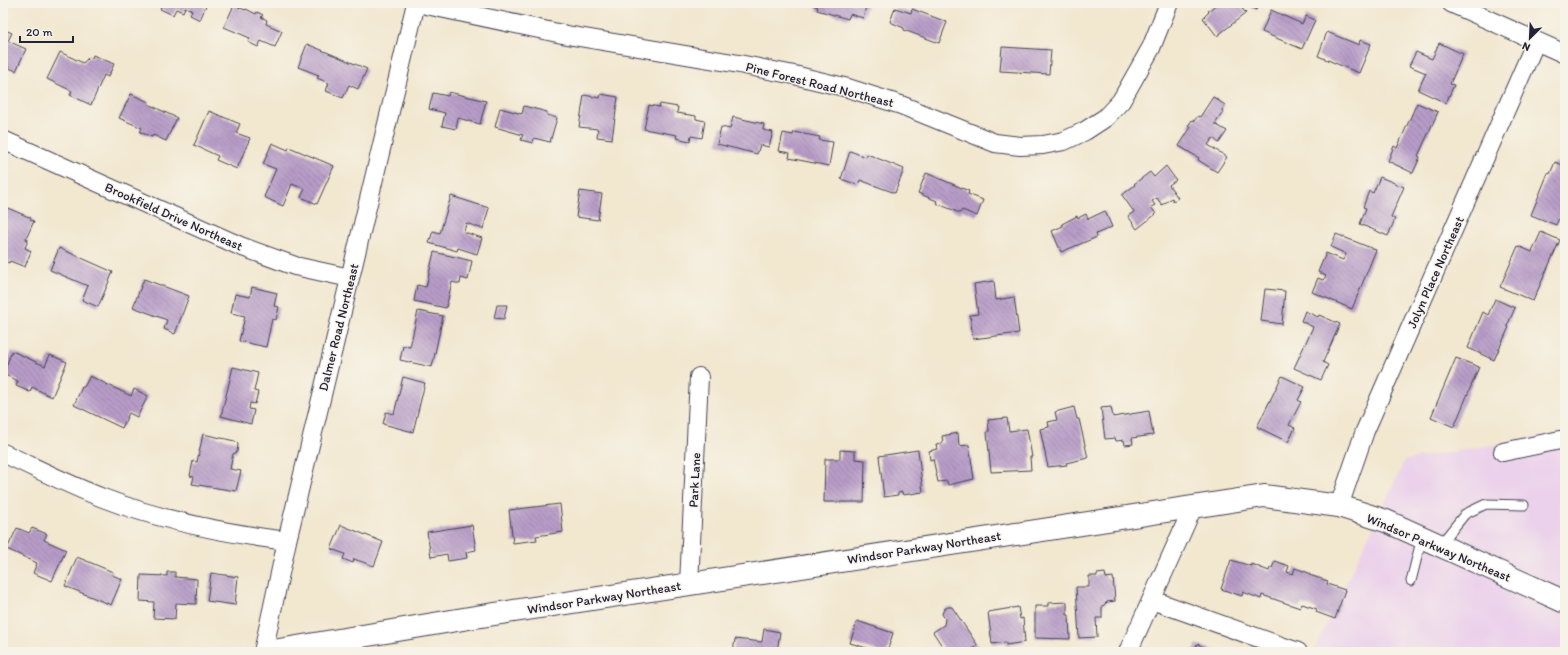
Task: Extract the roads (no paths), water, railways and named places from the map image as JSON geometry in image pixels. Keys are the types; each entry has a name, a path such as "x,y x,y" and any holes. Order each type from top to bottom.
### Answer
{"street":[{"name":"Pine Forest Road Northeast","path":"416,3 567,35 740,64 794,75 848,88 901,105 995,143 1020,146 1043,145 1064,141 1086,131 1105,118 1121,101 1151,48 1169,3"},
{"name":"Dalmer Road Northeast","path":"263,652 287,541 416,3"},
{"path":"1451,3 1565,54"},
{"name":"Jolyn Place Northeast","path":"1339,506 1365,431 1536,41"},
{"name":"Brookfield Drive Northeast","path":"3,140 240,246 295,266 350,278"},
{"name":"Park Lane","path":"689,584 699,377"},
{"path":"1502,452 1565,439"},
{"path":"3,453 102,498 147,513 240,535 287,541"},
{"name":"Windsor Parkway Northeast","path":"267,652 474,617 1194,505 1264,496 1339,506 1386,521 1565,602"},
{"path":"1128,652 1194,505"},
{"path":"1152,600 1298,652"}],"lane":[{"path":"1411,581 1431,541 1465,514 1486,504 1524,505"}]}
